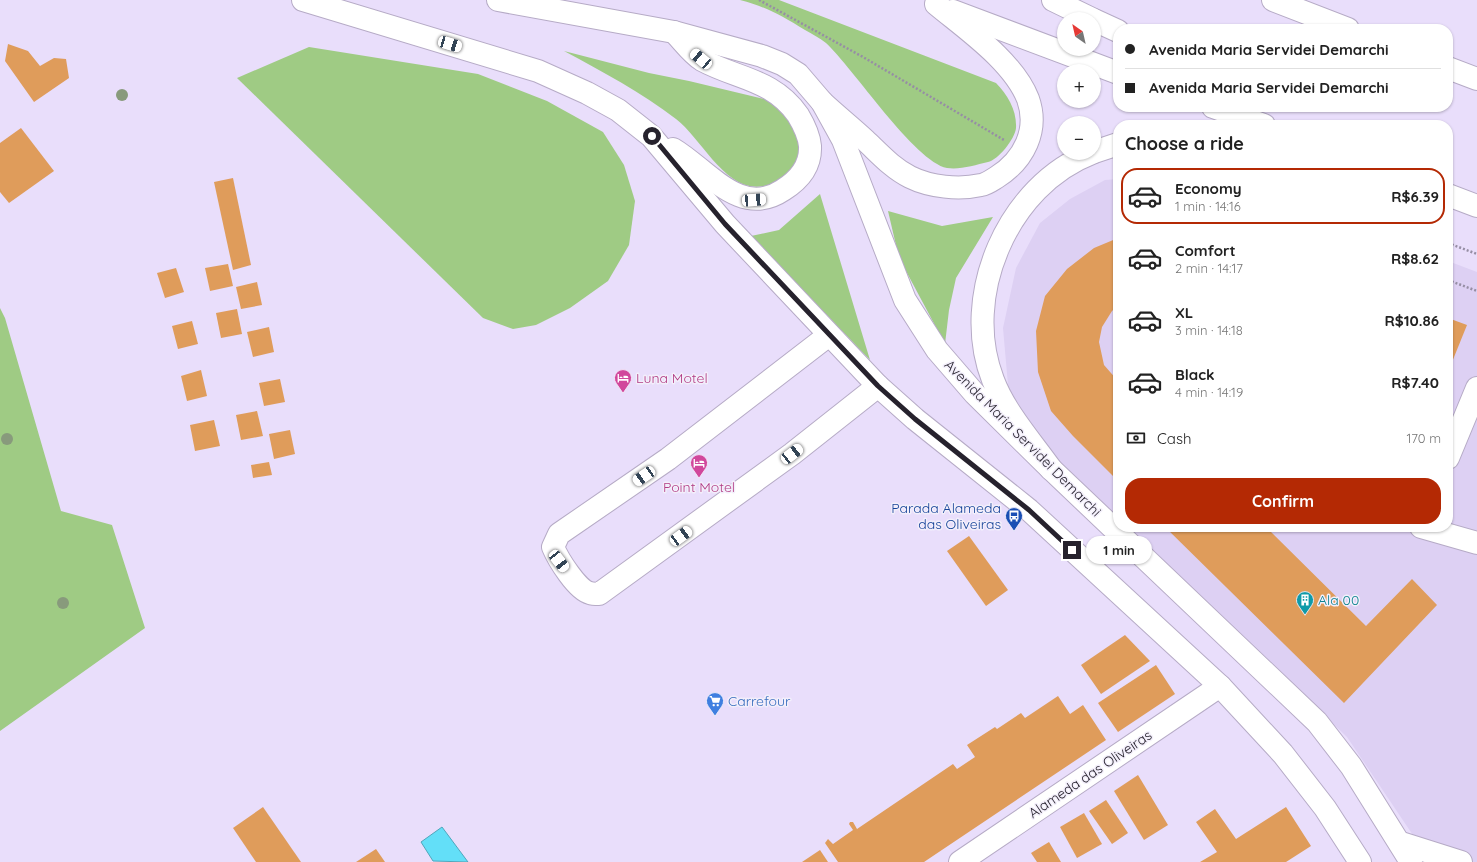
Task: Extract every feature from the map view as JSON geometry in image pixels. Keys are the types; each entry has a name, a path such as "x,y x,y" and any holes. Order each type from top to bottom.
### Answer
{"main road":[{"path":"303,0 538,71 587,93 618,110 652,136 678,152 728,190 754,200 772,197 790,186 800,177 808,161 810,151 808,134 800,118 788,102 764,85 701,59 674,32"},
{"name":"Avenida Maria Servidei Demarchi","path":"498,0 674,32 751,52 782,64 798,74 822,102 848,152 901,290 913,315 928,338 955,372 1051,469 1113,528"},
{"path":"1053,0 1078,12"},
{"path":"1273,0 1335,24"},
{"path":"822,102 894,166 910,177 931,184 960,187 982,185 1007,170 1024,151 1030,135 1032,123 1031,110 1022,88 1011,72 999,59 931,2"},
{"path":"931,2 1113,71"},
{"path":"1101,23 1113,29"},
{"path":"1453,70 1477,79"},
{"path":"1228,112 1250,120"},
{"path":"1263,112 1274,120"},
{"path":"652,136 725,224 878,386 915,419 1029,510 1220,686 1283,754 1325,808 1360,862"},
{"path":"1101,150 1113,146"},
{"path":"1051,469 1007,406 993,380 985,345 984,301 996,256 1010,224 1020,208 1032,195 1060,172 1081,160"},
{"path":"1453,197 1477,206"},
{"path":"829,335 668,459 559,534 553,547 559,561 573,579 589,594 600,594 792,454 878,386"},
{"path":"1453,446 1477,388"},
{"name":"Avenida Maria Servidei Demarchi","path":"1117,532 1317,722 1351,766 1411,862"},
{"path":"1442,532 1477,543"},
{"name":"Alameda das Oliveiras","path":"960,862 1220,686"},
{"path":"1400,843 1461,862"}],"path":[{"path":"759,0 863,57 1024,151"},
{"path":"1453,245 1477,254"},
{"path":"1453,282 1477,291"}],"shaded area":[{"path":"1113,179 1113,518 1035,442 1008,385 1003,328 1016,268 1040,223 1070,199 1105,180"},
{"path":"1453,263 1477,272 1477,862 1431,862 1347,737 1191,587 1129,532 1453,532"}],"green space":[{"path":"740,0 779,0 996,83 1008,98 1015,115 1016,128 1013,138 1001,153 988,162 968,167 947,168 934,162 918,149 902,132 838,55 826,43 774,12"},
{"path":"309,47 478,74 547,101 603,132 624,165 635,201 629,245 608,281 570,308 536,325 513,329 483,318 237,78"},
{"path":"564,51 649,73 764,99 783,107 803,133 797,162 789,173 775,182 759,187 745,185 732,178 720,167 686,129 663,109 622,83"},
{"path":"820,194 870,360 751,236 779,230"},
{"path":"888,211 942,226 993,217 956,278 949,310 945,344 899,258"},
{"path":"0,308 5,318 61,511 112,525 145,628 0,731"}],"water":[{"path":"442,827 468,862 433,861 421,842"}],"building":[{"path":"8,44 28,51 40,66 54,58 66,59 69,78 34,102 5,61"},
{"path":"21,128 54,171 9,203 0,192 0,143"},
{"path":"233,178 251,265 233,270 214,182"},
{"path":"1113,240 1113,310 1102,327 1099,342 1104,365 1113,375 1113,476 1073,436 1051,411 1038,372 1036,331 1045,296 1067,269 1094,248"},
{"path":"228,264 233,286 210,291 205,268"},
{"path":"176,268 184,292 165,298 157,273"},
{"path":"257,282 262,305 241,309 236,287"},
{"path":"237,309 242,334 221,338 216,313"},
{"path":"1453,320 1467,325 1453,360"},
{"path":"192,321 198,344 178,349 172,326"},
{"path":"269,327 274,352 253,357 247,332"},
{"path":"201,370 207,396 187,401 181,376"},
{"path":"280,379 285,402 264,406 259,383"},
{"path":"257,411 263,436 241,440 236,415"},
{"path":"214,420 220,446 195,451 190,425"},
{"path":"290,430 295,454 274,459 269,434"},
{"path":"269,462 272,475 253,478 251,465"},
{"name":"Ala 00","path":"1170,532 1271,532 1366,626 1412,579 1437,605 1344,703"},
{"path":"969,536 1008,590 986,606 947,551"},
{"path":"1125,635 1150,661 1101,694 1081,665"},
{"path":"1156,665 1175,694 1118,732 1098,703"},
{"path":"1058,696 1070,714 1083,705 1106,740 924,862 838,862 825,843 828,839 833,844 853,830 849,824 850,822 853,822 857,829 953,764 957,769 975,757 967,745 995,727 997,729 1021,713 1025,718"},
{"path":"1138,775 1168,825 1144,840 1114,791"},
{"path":"1106,800 1128,833 1112,844 1089,811"},
{"path":"263,807 301,862 256,862 233,828"},
{"path":"1286,807 1311,846 1286,862 1200,862 1217,852 1196,822 1215,809 1236,839"},
{"path":"1084,813 1102,844 1077,858 1060,827"},
{"path":"1049,842 1061,862 1037,862 1031,853"},
{"path":"376,849 385,862 356,862"},
{"path":"820,850 828,862 802,862"}],"place":[{"name":"Luna Motel","path":"623,393"},
{"name":"Point Motel","path":"699,478"},
{"name":"Parada Alameda das Oliveiras","path":"1014,531"},
{"name":"Ala 00","path":"1305,615"},
{"name":"Carrefour","path":"715,716"}],"route":[{"path":"652,136 725,224 878,386 915,419 1029,510 1072,550"}]}
